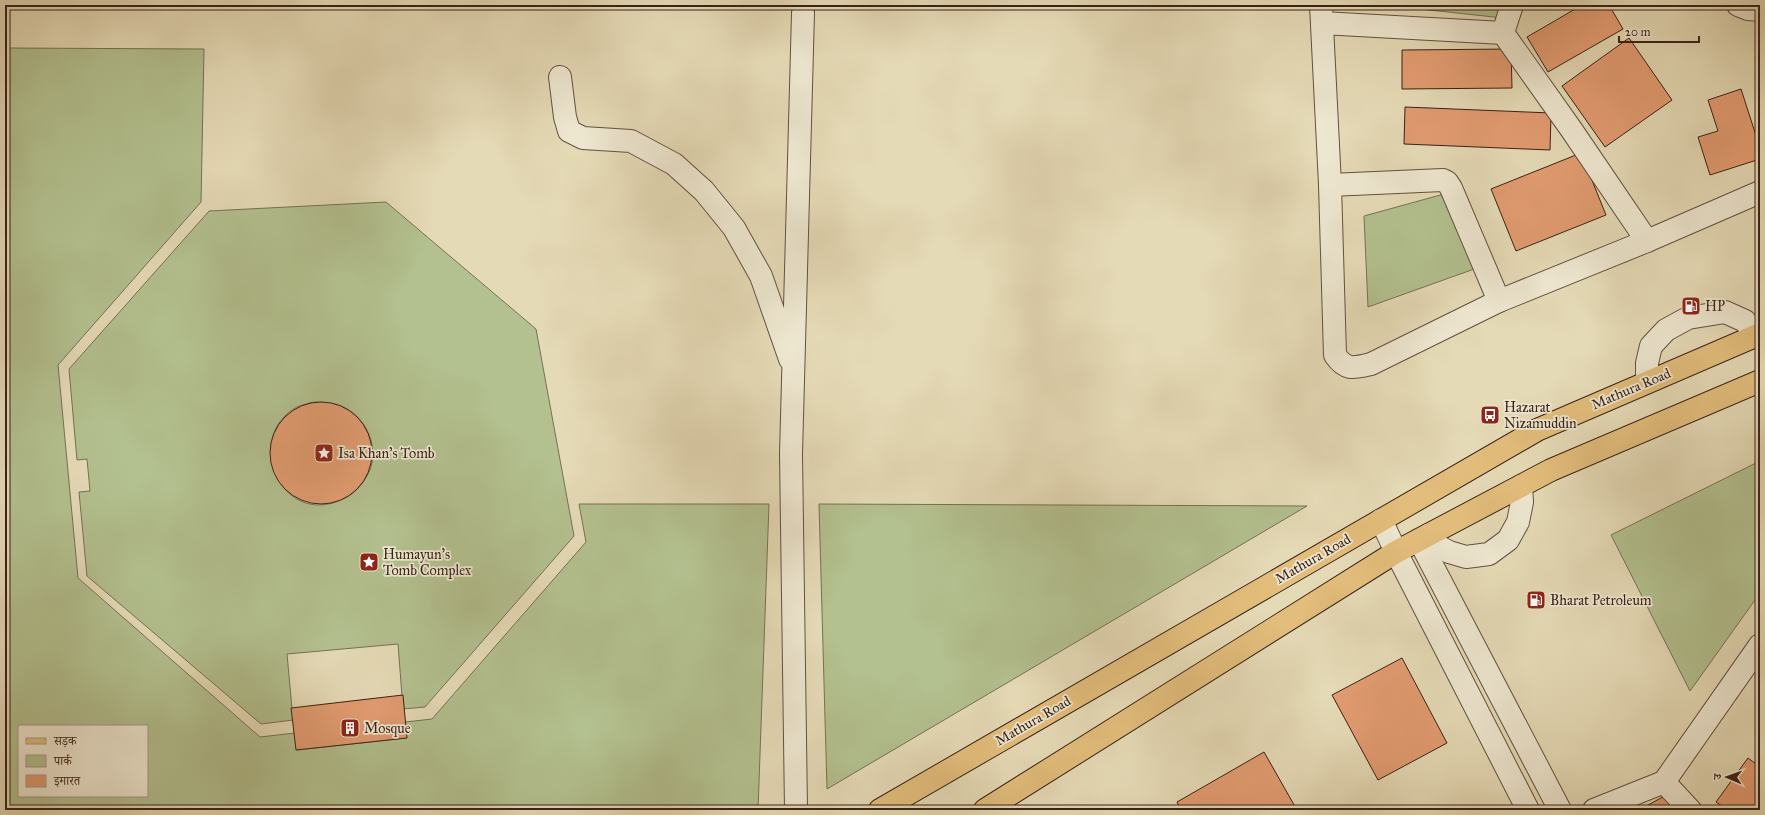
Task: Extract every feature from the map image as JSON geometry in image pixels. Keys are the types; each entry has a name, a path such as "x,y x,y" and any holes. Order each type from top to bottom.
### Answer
{"main road":[{"name":"Mathura Road","path":"880,810 1537,430 1758,335"},
{"path":"985,810 1396,552 1551,470 1760,381"}],"street":[{"path":"1503,33 1512,5"},
{"path":"1738,5 1748,9 1760,10"},
{"path":"796,810 791,454 803,13"},
{"path":"1647,241 1567,122 1503,33 1322,14 1330,186 1335,355 1340,362 1348,367 1371,364 1499,301 1647,241 1760,192"},
{"path":"560,77 565,117 569,131 582,138 631,141 674,164 704,191 734,228 761,276 794,374"},
{"path":"1330,186 1443,180 1447,182 1451,188 1499,301"},
{"path":"1647,382 1651,346 1666,330 1688,318 1726,312 1745,321 1758,335"},
{"path":"1423,538 1455,554 1466,557 1489,554 1508,540 1518,522 1522,502 1521,486"},
{"path":"1381,520 1528,810"},
{"path":"1423,538 1560,810"},
{"path":"1594,810 1664,782 1760,645"},
{"path":"1664,782 1690,810"}],"green space":[{"path":"1383,5 1504,5 1503,18"},
{"path":"5,48 204,49 201,202 58,365 78,578 260,737 295,733 297,750 406,738 405,722 432,719 586,542 579,504 769,504 758,810 5,810"},
{"path":"1444,194 1477,268 1368,307 1364,216"},
{"path":"386,202 536,329 574,536 425,707 403,709 398,644 287,654 293,720 261,724 87,576 79,492 90,491 87,459 77,460 69,369 209,211","holes":["314,402 333,403 349,410 356,416 367,431 373,449 371,467 361,485 354,492 346,498 336,502 315,505 298,500 284,488 275,473 271,455 273,437 281,420 297,407"]},
{"path":"1760,461 1760,593 1690,691 1611,535"},
{"path":"819,504 1307,506 827,789"}],"building":[{"path":"1582,5 1609,5 1623,29 1548,72 1527,37"},
{"path":"1629,38 1672,100 1605,147 1562,86"},
{"path":"1511,49 1512,88 1402,89 1402,50"},
{"path":"1741,89 1760,148 1760,159 1710,175 1698,137 1718,131 1708,100"},
{"path":"1405,107 1551,113 1550,150 1404,144"},
{"path":"1581,153 1606,215 1516,251 1491,189"},
{"name":"Isa Khan's Tomb","path":"321,402 341,405 350,410 364,424 369,433 372,453 369,473 364,482 350,496 341,501 321,504 301,501 292,496 278,482 273,473 270,453 273,433 278,424 292,410 301,405"},
{"path":"1402,658 1447,743 1378,780 1332,695"},
{"name":"Mosque","path":"403,695 407,738 296,750 291,708"},
{"path":"1264,752 1297,810 1181,810 1177,802"},
{"path":"1748,758 1760,767 1760,810 1728,810 1716,802"},
{"path":"1670,793 1679,810 1639,810"}],"place":[{"name":"HP","path":"1691,306"},
{"name":"Hazarat Nizamuddin","path":"1490,415"},
{"name":"Isa Khan's Tomb","path":"324,453"},
{"name":"Humayun's Tomb Complex","path":"369,562"},
{"name":"Bharat Petroleum","path":"1536,600"},
{"name":"Mosque","path":"350,728"}]}
